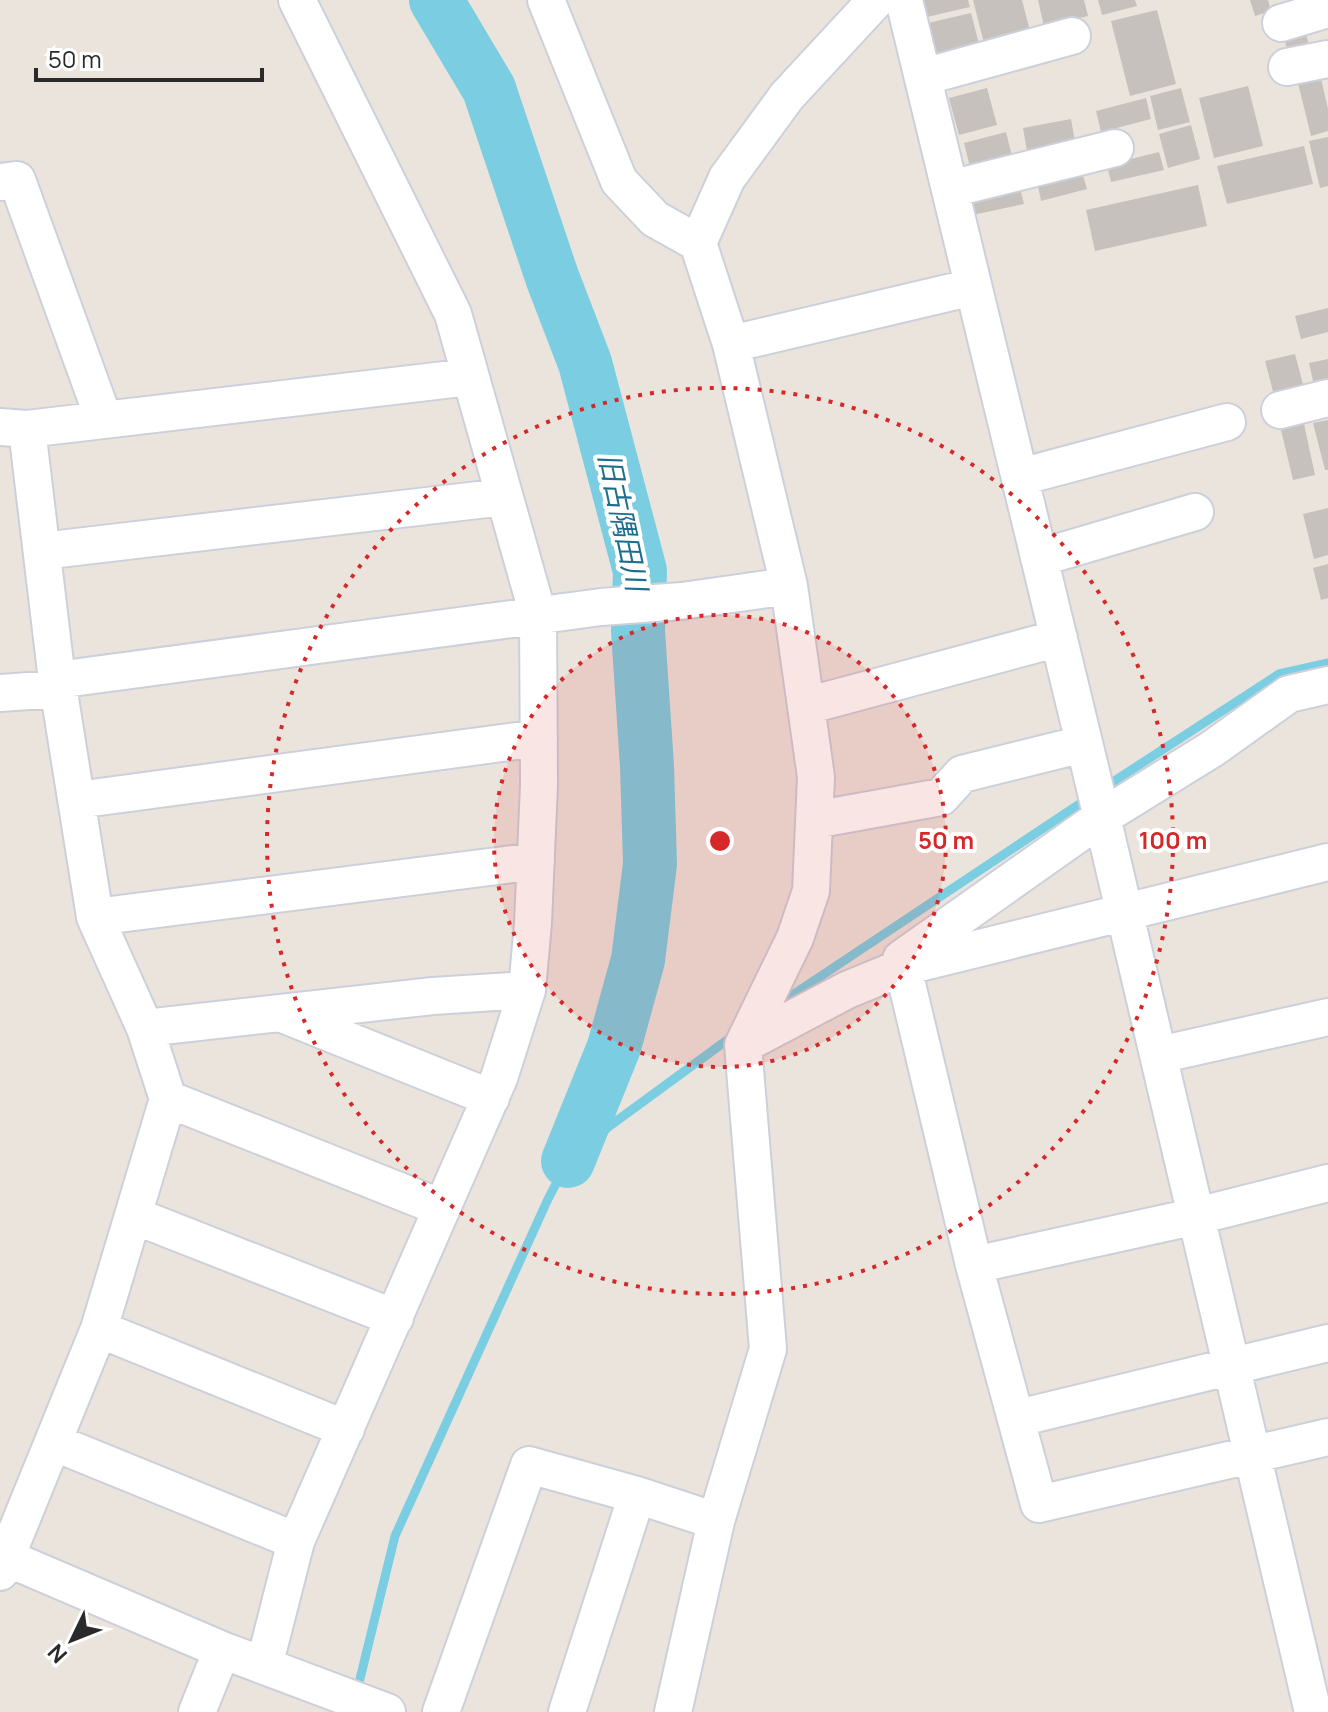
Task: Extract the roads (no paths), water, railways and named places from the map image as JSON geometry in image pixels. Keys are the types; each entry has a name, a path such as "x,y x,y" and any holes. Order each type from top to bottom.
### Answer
{"street":[{"path":"264,1666 296,1541 491,1098 527,990 536,861 539,738 538,615 453,314 297,0"},
{"path":"546,0 619,181 655,219 698,243"},
{"path":"673,1712 716,1521 768,1349 743,1045 795,938 811,891 816,777 789,586 731,344 698,243 727,178 770,119 787,96 876,0"},
{"path":"904,0 1125,911 1313,1712"},
{"path":"1281,23 1328,9"},
{"path":"923,77 1072,36"},
{"path":"1287,67 1328,59"},
{"path":"950,189 1115,148"},
{"path":"0,182 17,180 104,420"},
{"path":"731,344 973,287"},
{"path":"387,1712 3,1565 99,1329 168,1099 145,1028 95,917 58,684 42,551 14,428 470,377"},
{"path":"1280,410 1328,398"},
{"path":"1020,477 1227,422"},
{"path":"42,551 504,497"},
{"path":"1039,558 1195,512"},
{"path":"0,693 538,615 682,601 789,586"},
{"path":"806,706 1059,638"},
{"path":"1328,685 1289,694 1212,749 1102,817 901,959 974,1265 1039,1504 1328,1437"},
{"path":"77,800 539,738"},
{"path":"814,820 941,797 962,774 1083,744"},
{"path":"95,917 536,861"},
{"path":"743,1045 847,990 903,967 1328,862"},
{"path":"145,1028 433,996 527,990"},
{"path":"280,1013 491,1098"},
{"path":"1159,1055 1328,1017"},
{"path":"168,1099 442,1208"},
{"path":"974,1265 1197,1216 1328,1183"},
{"path":"135,1216 395,1318"},
{"path":"99,1329 346,1429"},
{"path":"1018,1418 1328,1343"},
{"path":"53,1442 296,1541"},
{"path":"441,1712 529,1465 716,1521"},
{"path":"567,1712 637,1495"},
{"path":"197,1712 222,1650"}],"waterway":[{"name":"旧古隅田川","path":"436,0 489,89 552,277 585,363 640,571 638,631 650,864 638,960 614,1047 568,1161"},
{"path":"1102,789 1279,674 1328,663"},
{"path":"776,1006 1090,797"},
{"path":"357,1691 395,1536 568,1161 611,1125 734,1035"}]}
